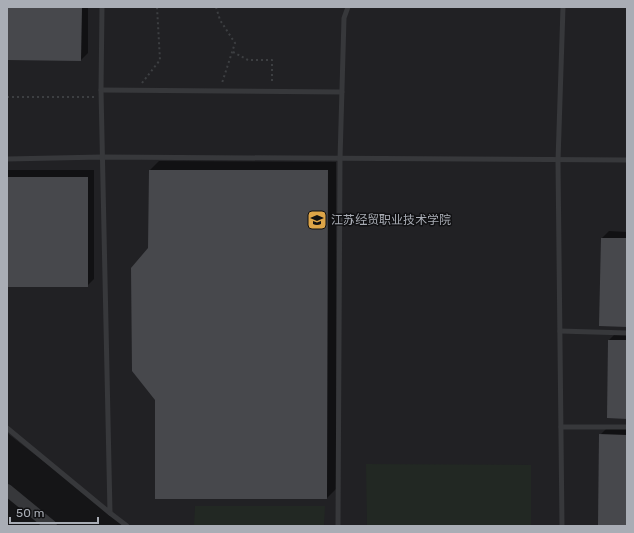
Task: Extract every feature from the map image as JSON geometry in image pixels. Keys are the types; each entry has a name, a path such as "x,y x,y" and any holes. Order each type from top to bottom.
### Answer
{"street":[{"path":"7,490 51,526"}],"lane":[{"path":"102,7 101,97 110,513"},
{"path":"338,526 340,159 344,18 348,7"},
{"path":"562,526 558,161 563,7"},
{"path":"101,90 342,92"},
{"path":"7,159 102,157 558,161 627,160"},
{"path":"560,331 627,334"},
{"path":"561,427 627,427"},
{"path":"7,428 127,526"}],"path":[{"path":"136,90 160,60 157,7"},
{"path":"216,7 220,20 235,44 219,91"},
{"path":"233,52 248,60 272,60 272,92"},
{"path":"7,97 101,97"}],"shaded area":[{"name":"江苏经贸职业技术学院","path":"7,7 627,7 627,526 127,526 7,433"},
{"path":"366,464 531,465 531,526 367,526"},
{"path":"195,506 325,506 324,526 194,526"}],"building":[{"path":"7,7 82,7 81,61 7,60"},
{"path":"149,170 328,170 327,499 155,499 155,400 132,371 131,268 148,248"},
{"path":"7,177 88,177 88,287 7,287"},
{"path":"601,238 627,238 627,327 599,326"},
{"path":"608,340 627,340 627,419 607,418"},
{"path":"599,434 627,435 627,526 598,525"}],"place":[{"name":"江苏经贸职业技术学院","path":"317,220"}]}
